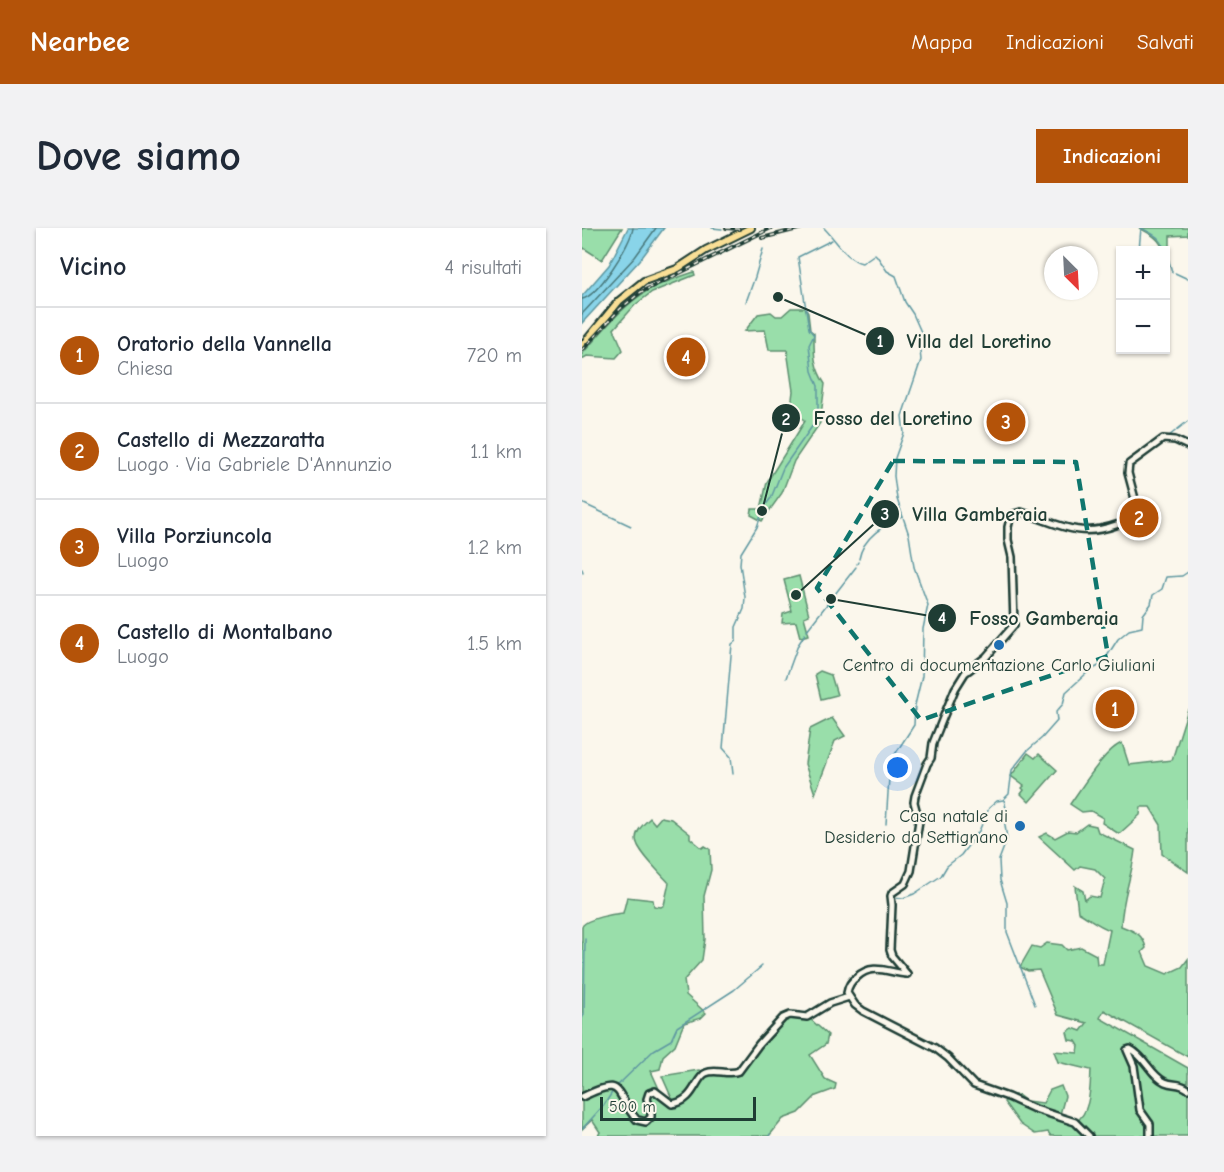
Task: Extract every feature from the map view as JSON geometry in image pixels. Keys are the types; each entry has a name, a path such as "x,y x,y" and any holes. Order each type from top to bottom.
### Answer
{"main road":[{"path":"583,344 619,301 644,281 677,269 702,252 751,228"}],"street":[{"path":"1089,1136 1077,1123 974,1085 939,1051 862,1011 849,997 848,986 867,970 877,968 907,974 892,957 890,950 891,896 905,884 911,871 920,817 915,807 915,796 931,758 934,739 956,686 965,673 986,657 1014,625 1012,557 1008,537 1010,519 1014,514 1021,512 1069,529 1083,531 1107,528 1128,520 1134,517 1138,510 1128,472 1129,464 1163,439 1175,440 1188,446"},
{"path":"582,1097 604,1087 614,1087 620,1092 625,1104 637,1120 646,1122 651,1117 647,1099 649,1094 656,1091 672,1104 679,1102 692,1093 702,1075 707,1072 735,1073 739,1071 759,1044 783,1018 790,1015 807,1017 830,1003 849,997"},
{"path":"1150,1136 1150,1124 1140,1110 1134,1066 1127,1050 1130,1049 1139,1055 1166,1083 1180,1084 1188,1089"}],"highlighted area":[{"path":"893,461 1076,462 1108,656 921,720 817,588"}],"green space":[{"path":"582,228 622,228 602,260 582,247"},
{"path":"1139,228 1188,228 1188,235 1170,236 1170,246 1162,246 1151,234"},
{"path":"694,272 695,275 652,292 635,305 614,329 623,350 616,358 587,356 582,359 582,354 613,319 640,295"},
{"path":"791,308 805,308 808,313 810,330 814,333 816,365 825,384 820,423 794,461 782,493 762,521 751,515 752,509 761,509 767,482 805,421 791,407 793,391 787,350 769,350 765,330 745,331 758,314 771,312 776,316 782,316"},
{"path":"799,576 809,615 804,617 809,635 800,637 796,622 782,623 783,614 792,611 784,580"},
{"path":"820,671 831,675 837,695 821,699 815,674"},
{"path":"1188,709 1188,872 1162,854 1161,825 1150,807 1141,807 1140,815 1119,834 1102,823 1103,818 1091,811 1082,812 1070,804 1101,761 1122,743 1129,765 1172,760"},
{"path":"832,718 845,736 835,741 815,794 805,764 810,729"},
{"path":"1028,753 1035,758 1039,754 1057,770 1029,802 1021,794 1024,786 1011,776"},
{"path":"661,817 671,819 690,834 690,838 702,848 705,846 710,849 711,870 704,896 705,939 702,960 684,980 686,995 706,1013 701,1018 684,1023 675,1045 663,1056 660,1069 651,1071 660,1091 673,1101 662,1076 699,1070 708,1074 735,1074 744,1069 766,1038 782,1021 790,1017 809,1018 828,1035 826,1044 810,1055 825,1079 836,1084 835,1089 816,1096 799,1113 783,1119 769,1136 598,1136 600,1132 592,1120 582,1129 582,926 607,915 623,913 627,897 653,900 654,906 664,905 669,883 644,855 636,839 639,830 650,818 655,824"},
{"path":"1087,824 1096,826 1098,832 1135,850 1121,926 1134,931 1143,939 1146,948 1142,952 1148,966 1167,974 1182,967 1188,959 1188,1057 1104,1010 1100,1018 1188,1068 1188,1136 1051,1136 1048,1132 1035,1134 1020,1124 1004,1102 1010,1095 1018,1095 1026,1101 1043,1103 1050,1090 1061,1086 1065,1096 1059,1118 1075,1122 1087,1106 1091,1070 1058,1062 1054,1051 1078,1053 1079,1046 1076,1041 1069,1040 1067,1032 1073,1028 1081,1031 1087,1023 1058,1015 1039,970 1028,971 1020,967 1032,946 1040,948 1047,943 1062,945 1067,950 1081,947 1096,955 1097,964 1103,964 1110,930 1078,912 1075,886 1083,891 1085,900 1090,896 1100,898 1105,879 1095,869 1080,866 1075,870 1039,837 1047,833 1055,838 1068,831 1076,832"}],"water":[{"path":"628,228 664,228 640,260 582,323 582,296 609,265"}],"waterway":[{"path":"712,228 722,229"},
{"path":"824,228 851,258 862,263 875,254 887,271 896,276 905,302 921,332 919,341 921,360 902,416 904,433 895,458 894,476 897,499 909,535 914,567 928,605 923,629 922,676 915,705 914,725 890,762 886,824"},
{"path":"1141,228 1153,234 1163,246"},
{"path":"1139,246 1141,228"},
{"path":"733,774 731,757 723,748 732,644 736,641 736,627 744,609 741,553 757,527 783,468 818,418 818,386 812,371 809,345 814,335 809,329 798,257 832,240"},
{"path":"746,302 763,249"},
{"path":"1170,265 1172,272"},
{"path":"1175,273 1188,279"},
{"path":"1169,436 1188,421"},
{"path":"582,503 631,526"},
{"path":"859,559 869,538 881,528 902,517"},
{"path":"807,630 856,567"},
{"path":"892,897 903,898 914,894 941,876 947,866 961,855 979,831 989,808 1009,794 1012,770 1027,751 1057,721 1056,712 1063,704 1066,692 1088,672 1102,664 1118,639 1129,630 1142,627 1143,615 1151,604 1153,595 1162,589 1166,577 1182,576 1188,572"},
{"path":"786,678 798,645 805,634"},
{"path":"1004,800 1007,839 999,860 1000,880 1007,903 1007,932 1035,1005"},
{"path":"582,1019 584,1014 585,939"},
{"path":"617,1086 654,1050 671,1040 677,1027 734,990 762,966"},
{"path":"583,1128 604,1105 613,1091"}],"railway":[{"path":"726,228 739,229"},
{"path":"582,350 620,309 641,292 771,228"},
{"path":"762,238 802,228"}],"place":[{"name":"Villa del Loretino","path":"778,297"},
{"name":"Castello di Montalbano","path":"686,357"},
{"name":"Villa Porziuncola","path":"1006,422"},
{"name":"Fosso del Loretino","path":"762,511"},
{"name":"Castello di Mezzaratta","path":"1139,518"},
{"name":"Villa Gamberaia","path":"796,595"},
{"name":"Fosso Gamberaia","path":"831,599"},
{"name":"Centro di documentazione Carlo Giuliani","path":"999,645"},
{"name":"Oratorio della Vannella","path":"1115,709"},
{"name":"Casa natale di Desiderio da Settignano","path":"1020,826"}]}
